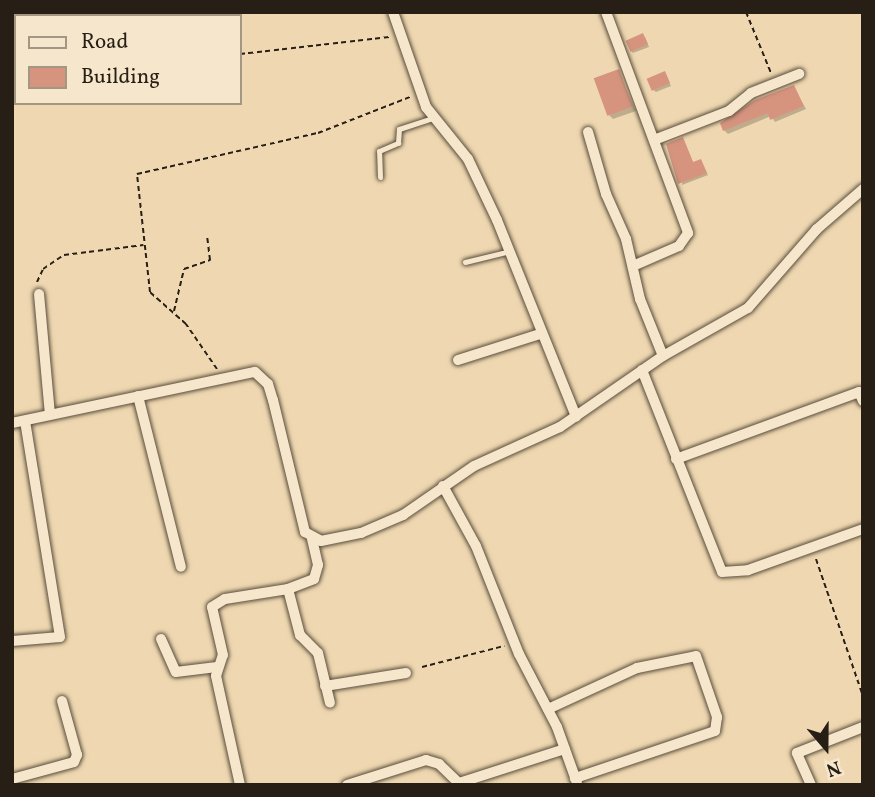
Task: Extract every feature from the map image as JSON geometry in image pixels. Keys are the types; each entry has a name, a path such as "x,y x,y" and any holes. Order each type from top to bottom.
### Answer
{"street":[{"path":"393,12 432,118 468,159 510,251 540,334 576,417"},
{"path":"606,12 688,233 679,246 633,266"},
{"path":"654,140 729,111 746,96 799,74"},
{"path":"588,132 633,266 640,299 663,356"},
{"path":"312,538 333,540 383,526 443,486 576,417 663,356 748,308 817,229 863,190"},
{"path":"39,294 50,415"},
{"path":"458,360 540,334"},
{"path":"642,370 722,572 748,570 863,529"},
{"path":"12,423 225,376 255,372 268,384 300,522 312,538 318,572 306,584 214,603 223,655 217,667 240,785"},
{"path":"676,459 859,392 863,401"},
{"path":"138,396 181,567"},
{"path":"12,641 60,637 25,421"},
{"path":"443,486 476,546 515,643 548,709 576,781 715,732 716,718 696,656 637,668 548,709"},
{"path":"288,589 300,635 318,653 330,704"},
{"path":"162,639 176,672 217,667"},
{"path":"325,686 406,673"},
{"path":"12,779 74,762 76,755 62,701"},
{"path":"811,785 797,753 863,727"},
{"path":"347,785 426,760 439,764 459,783 565,749"}],"lane":[{"path":"380,177 379,151 398,143 399,129 432,118"},
{"path":"465,262 510,251"}],"path":[{"path":"746,12 775,84"},
{"path":"242,54 400,35"},
{"path":"225,376 206,359 193,334 174,312 150,292 135,184 141,171 318,133 421,93"},
{"path":"174,312 184,269 210,260 207,237"},
{"path":"39,294 38,274 55,259 144,244"},
{"path":"813,548 863,696"},
{"path":"422,667 515,643"}],"building":[{"path":"643,33 648,44 631,52 626,41"},
{"path":"619,69 633,107 607,116 594,78"},
{"path":"665,71 670,83 652,91 647,79"},
{"path":"794,85 804,106 770,120 768,113 723,131 720,123 755,100"},
{"path":"683,137 693,162 701,159 707,173 678,184 666,144"}]}
